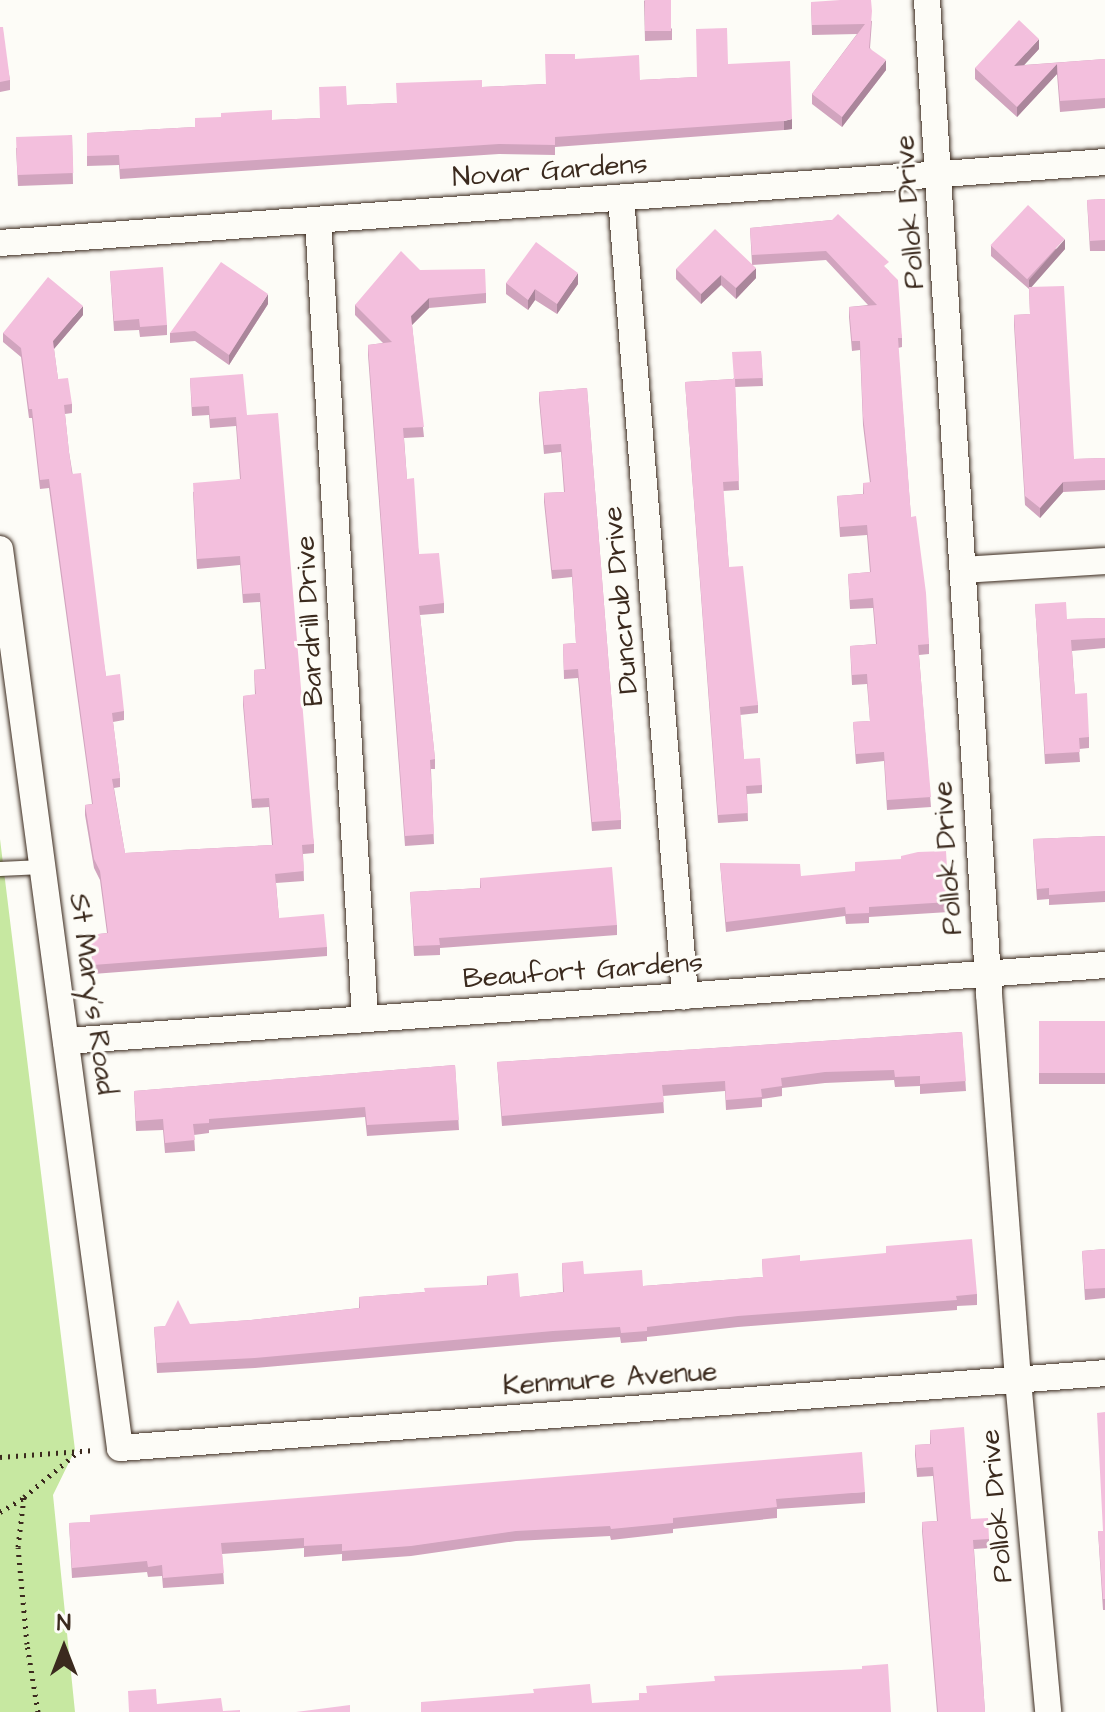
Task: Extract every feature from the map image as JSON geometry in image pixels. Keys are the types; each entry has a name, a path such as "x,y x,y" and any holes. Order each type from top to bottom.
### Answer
{"street":[{"name":"Pollok Drive","path":"927,0 987,974 1018,1380 1048,1712"},
{"name":"Novar Gardens","path":"0,243 1105,162"},
{"name":"Duncrub Drive","path":"621,198 685,996"},
{"name":"Bardrill Drive","path":"318,220 365,1019"},
{"name":"St Mary's Road","path":"0,549 120,1448"},
{"path":"963,570 1105,561"},
{"name":"Beaufort Gardens","path":"66,1041 1105,965"},
{"name":"Kenmure Avenue","path":"120,1448 1105,1373"}],"lane":[{"path":"0,869 42,867"}],"path":[{"path":"0,1457 120,1448"},
{"path":"0,1512 24,1497 79,1451"},
{"path":"24,1497 18,1547 27,1644 38,1712"}],"green space":[{"path":"0,839 75,1450 53,1495 75,1712 0,1712"}],"building":[{"path":"645,0 671,0 671,31 645,31"},
{"path":"871,0 869,48 886,60 842,117 812,94 865,24 812,25 811,2"},
{"path":"1019,20 1039,39 1014,66 1105,59 1105,98 1060,101 1057,64 1017,107 975,68"},
{"path":"0,27 3,27 10,80 0,82"},
{"path":"727,28 728,64 790,61 792,119 555,137 555,145 499,144 120,169 119,155 87,156 87,133 195,127 195,118 221,117 221,113 272,110 272,120 320,118 319,87 346,86 347,105 397,103 396,83 482,80 482,87 546,84 545,54 575,54 575,59 639,55 640,80 697,77 696,29"},
{"path":"72,135 73,173 17,175 16,137"},
{"path":"1105,199 1105,240 1090,241 1087,200"},
{"path":"1028,205 1065,239 1027,279 990,245"},
{"path":"838,214 889,262 884,266 898,280 902,338 898,338 911,517 916,516 926,593 929,644 918,645 931,797 887,800 884,752 856,754 853,722 870,721 867,674 852,675 850,646 877,644 873,598 850,600 848,574 871,572 867,525 840,527 837,496 864,494 863,483 871,482 863,416 860,341 852,341 849,307 877,305 826,251 752,255 750,228 832,220"},
{"path":"715,229 756,268 736,288 721,275 701,294 676,269"},
{"path":"536,242 578,273 557,304 535,289 528,300 506,283"},
{"path":"401,251 420,270 485,269 486,293 429,298 411,316 424,427 403,428 407,479 414,478 419,554 439,553 444,603 419,606 435,759 430,760 434,834 405,836 368,345 392,342 355,305"},
{"path":"221,262 268,294 229,355 195,331 170,333"},
{"path":"163,267 167,325 140,327 139,319 114,321 110,271"},
{"path":"48,277 83,306 53,341 58,379 68,378 72,404 64,405 69,452 72,474 81,473 106,676 120,674 124,711 112,713 120,778 112,779 125,853 273,845 269,798 252,799 243,696 256,694 254,670 266,669 260,593 243,594 240,556 197,559 193,483 241,479 236,417 210,419 209,406 192,407 190,378 243,374 247,415 278,413 314,844 302,845 304,871 275,874 279,918 324,914 327,947 93,965 90,935 108,933 100,871 94,859 85,805 93,804 49,479 40,480 21,348 3,333"},
{"path":"1064,286 1074,459 1105,458 1105,480 1063,482 1040,508 1025,496 1014,315 1030,314 1029,287"},
{"path":"761,351 763,378 735,379 739,481 723,482 729,567 743,566 758,705 740,707 744,759 760,758 762,785 746,786 748,813 718,815 685,382 734,379 732,352"},
{"path":"587,388 621,820 592,822 578,669 564,670 563,644 576,643 572,569 552,570 544,493 565,492 561,444 544,445 539,392"},
{"path":"1066,602 1067,619 1105,618 1105,638 1071,640 1075,694 1087,693 1089,737 1079,738 1080,752 1045,754 1035,604"},
{"path":"1105,836 1105,891 1049,895 1049,888 1037,889 1033,839"},
{"path":"946,851 949,902 869,907 869,913 846,914 845,907 726,922 720,863 800,864 801,876 855,871 855,862 901,859 901,856 918,852"},
{"path":"612,867 617,925 439,938 440,945 414,946 410,892 481,888 480,878"},
{"path":"1039,1021 1105,1021 1105,1073 1039,1073"},
{"path":"962,1032 966,1081 920,1084 920,1076 895,1077 894,1070 825,1072 781,1078 782,1086 761,1089 762,1097 726,1100 725,1081 662,1085 664,1102 502,1116 497,1062"},
{"path":"455,1065 459,1120 367,1125 365,1107 209,1119 209,1123 193,1124 195,1140 165,1143 163,1119 136,1121 134,1091"},
{"path":"972,1239 977,1294 956,1296 957,1300 738,1316 647,1327 647,1331 621,1333 620,1327 553,1331 255,1358 157,1363 154,1327 165,1326 178,1300 190,1324 251,1320 360,1308 359,1297 425,1292 424,1288 488,1285 487,1276 518,1273 520,1297 564,1292 562,1263 583,1261 584,1274 642,1270 643,1286 763,1277 762,1259 800,1255 800,1261 886,1253 886,1246"},
{"path":"1105,1249 1105,1288 1085,1289 1082,1251"},
{"path":"1105,1412 1103,1599 1098,1531 1103,1531 1097,1413"},
{"path":"964,1427 971,1519 988,1518 989,1539 973,1540 985,1712 938,1712 922,1522 938,1521 933,1467 917,1468 915,1445 931,1444 930,1430"},
{"path":"862,1452 865,1492 776,1499 777,1507 673,1518 673,1523 611,1529 610,1526 516,1531 411,1546 342,1551 342,1544 304,1546 304,1538 221,1543 224,1573 163,1578 162,1565 148,1567 147,1561 72,1568 69,1523 90,1522 90,1515"},
{"path":"888,1664 891,1712 421,1712 421,1702 534,1693 533,1689 590,1684 592,1703 639,1700 639,1693 647,1693 646,1686 715,1681 714,1676 862,1669 862,1666"},
{"path":"156,1689 157,1704 221,1698 223,1711 240,1712 129,1712 128,1691"},
{"path":"350,1705 350,1712 296,1712"}]}
